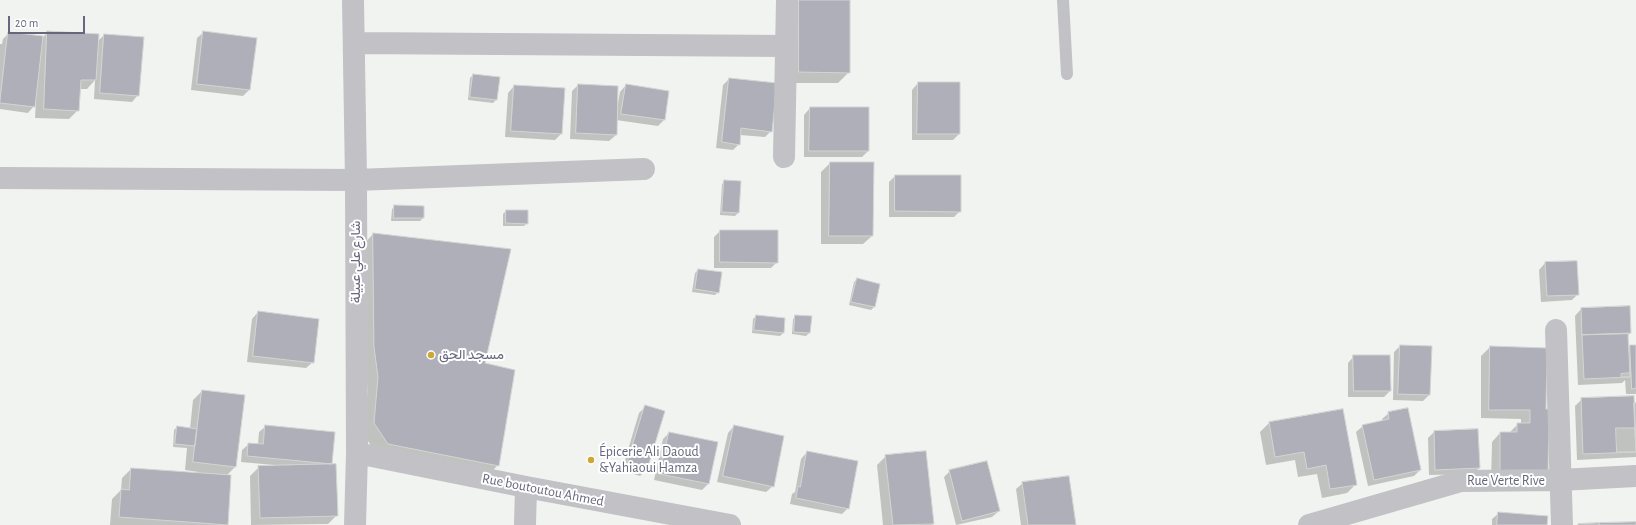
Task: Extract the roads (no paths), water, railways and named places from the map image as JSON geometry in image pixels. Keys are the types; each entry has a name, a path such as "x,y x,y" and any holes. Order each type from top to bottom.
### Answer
{"street":[{"name":"شارع علي عبيلة","path":"353,0 355,43 356,180 356,525"},
{"path":"784,157 787,0"},
{"path":"355,43 786,46"},
{"path":"0,178 356,180 644,169"},
{"path":"1556,330 1562,525"},
{"name":"Rue boutoutou Ahmed","path":"357,453 682,520 730,525"},
{"name":"Rue Verte Rive","path":"1317,524 1462,481 1560,480 1636,476"},
{"path":"525,525 526,487"}],"lane":[{"path":"1063,0 1067,74"}],"place":[{"name":"مسجد الحق","path":"431,355"},
{"name":"Épicerie Ali Daoud &Yahiaoui Hamza","path":"591,460"}]}
